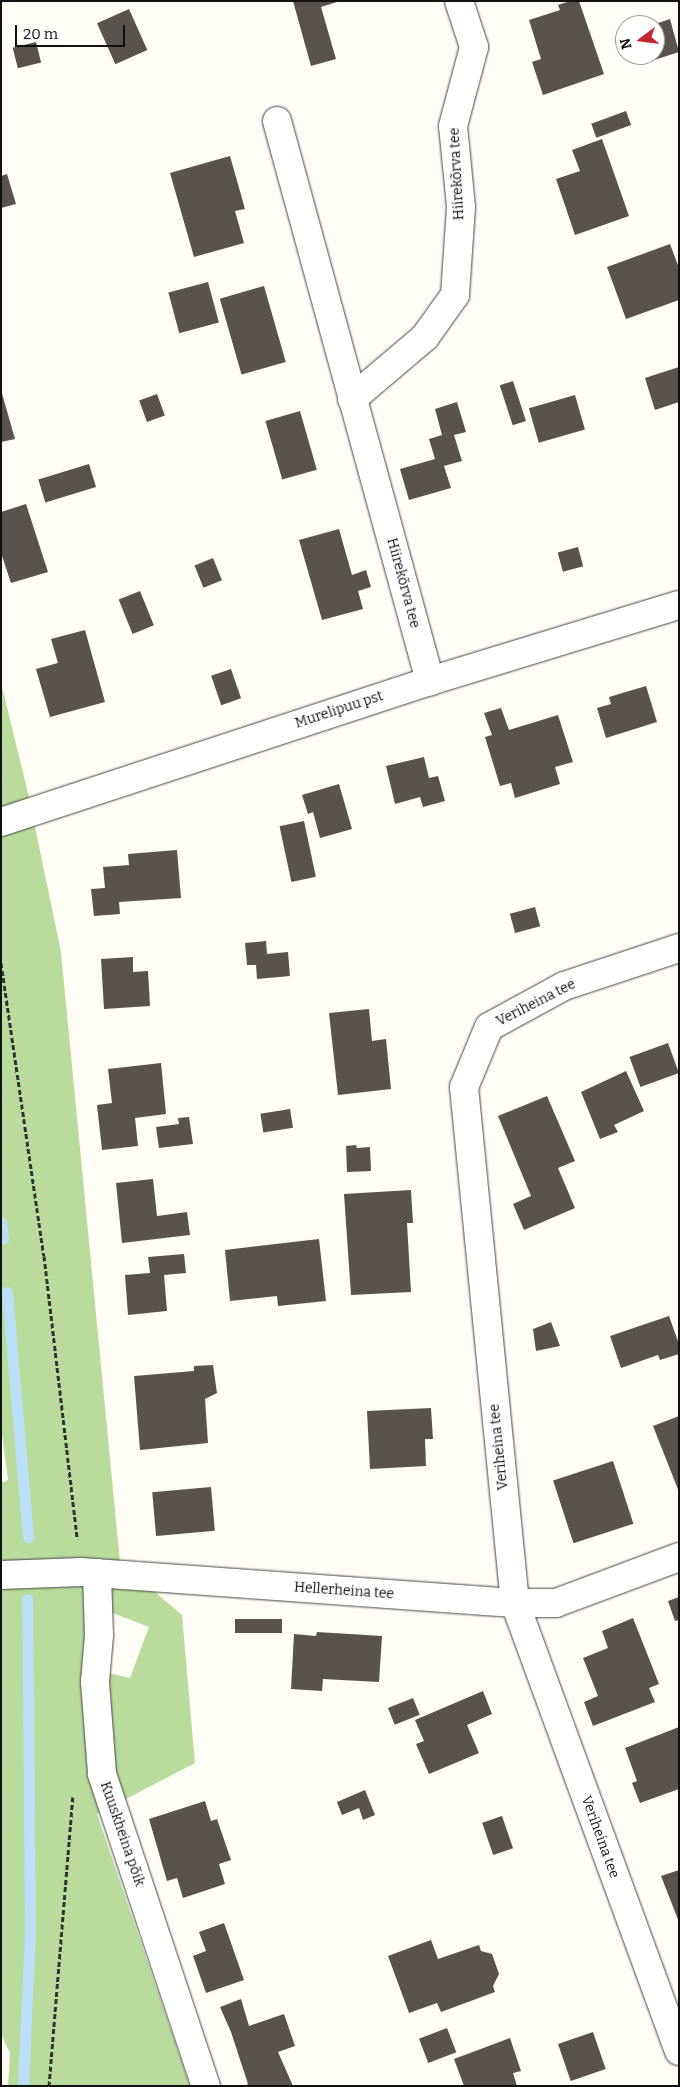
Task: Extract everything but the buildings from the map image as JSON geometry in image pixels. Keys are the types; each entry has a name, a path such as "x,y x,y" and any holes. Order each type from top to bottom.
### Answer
{"street":[{"name":"Hiirekõrva tee","path":"352,399 425,337 455,295 461,207 453,126 474,48 459,1"},
{"name":"Hiirekõrva tee","path":"277,121 430,681"},
{"name":"Murelipuu pst","path":"1,822 430,681 679,605"},
{"name":"Veriheina tee","path":"679,948 564,986 489,1027 464,1087 515,1603 679,2051"},
{"name":"Hellerheina tee","path":"1,1575 89,1572 515,1603 556,1603 679,1557"},
{"name":"Kuuskheina põik","path":"89,1572 99,1635 95,1682 102,1774 206,2086"}],"path":[{"path":"1,963 89,1572"},
{"path":"49,2086 74,1794"}],"green space":[{"path":"1,683 28,793 61,952 120,1562 182,1615 195,1763 97,1814 190,2086 8,2086 10,2053 1,2034 1,1483 8,1480 1,1426","holes":["105,1610 149,1627 130,1678 104,1672"]}],"waterway":[{"path":"1,1222 3,1239"},
{"path":"7,1292 28,1537"},
{"path":"23,2086 30,1929 27,1599"}]}
